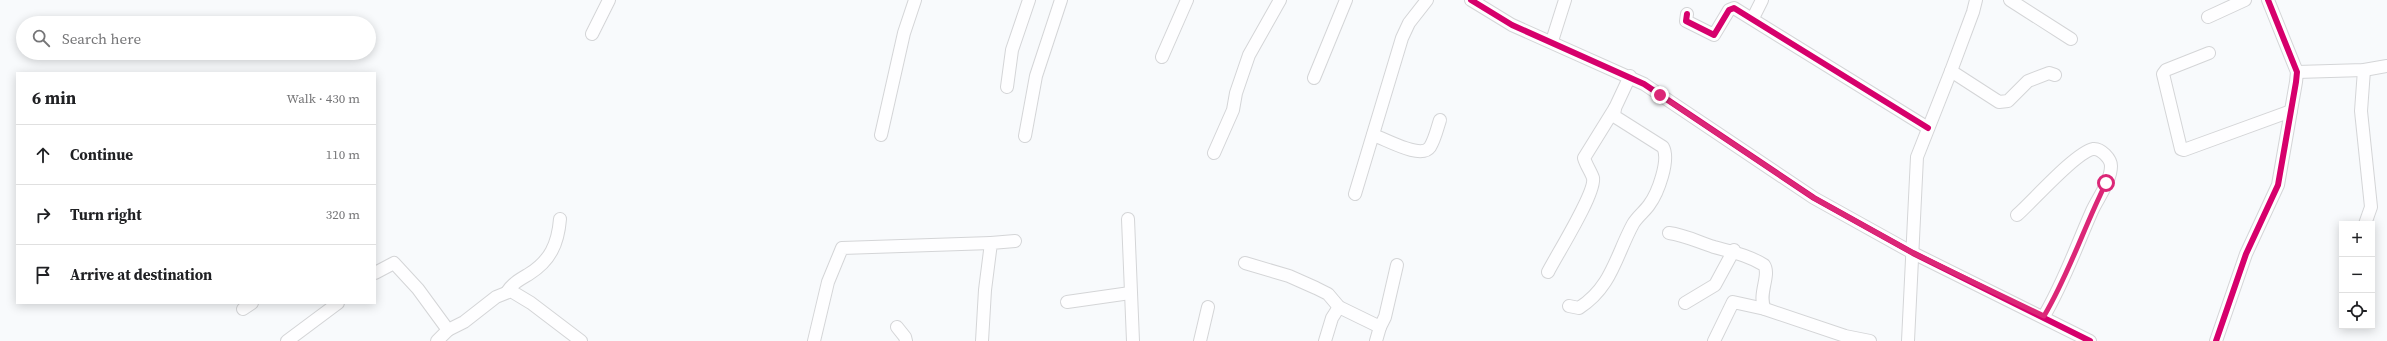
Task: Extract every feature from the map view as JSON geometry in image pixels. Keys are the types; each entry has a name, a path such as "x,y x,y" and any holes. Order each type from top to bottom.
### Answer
{"street":[{"path":"592,34 609,0"},
{"path":"881,135 904,33 915,0"},
{"path":"1006,87 1012,50 1029,0"},
{"path":"1025,136 1036,76 1060,0"},
{"path":"1162,57 1187,0"},
{"path":"1214,153 1233,110 1236,93 1249,55 1280,0"},
{"path":"1314,78 1346,0"},
{"path":"1355,194 1402,38 1409,23 1428,0"},
{"path":"1471,0 1512,25 1630,76 1814,198 1913,253 2044,316 2090,341"},
{"path":"1552,41 1565,0"},
{"path":"1753,18 1762,0"},
{"path":"1908,341 1913,253 1915,170 1918,153 1951,71 1976,0"},
{"path":"2010,0 2071,39"},
{"path":"2208,17 2245,0"},
{"path":"2216,341 2246,254 2278,185 2297,72 2268,0"},
{"path":"1687,14 1686,21 1714,35 1731,8 1753,18 1768,30 1928,128"},
{"path":"2209,53 2166,70 2163,74 2181,149 2184,150 2291,111"},
{"path":"2297,72 2364,70 2387,66"},
{"path":"2364,70 2361,111 2371,207 2366,221"},
{"path":"1951,71 1999,102 2008,101 2036,76 2049,73 2055,75"},
{"path":"1548,272 1575,223 1592,186 1592,178 1584,158 1614,108 1630,76"},
{"path":"1569,306 1579,308 1602,289 1634,223 1650,204 1666,164 1667,154 1663,147 1614,116 1614,108"},
{"path":"1373,135 1414,152 1423,152 1429,148 1432,143 1440,120"},
{"path":"2017,215 2079,157 2094,149 2099,150 2108,157 2111,168 2106,183 2092,210 2061,288 2044,316"},
{"path":"437,341 448,330 464,322 484,305 507,292 514,282 542,265 551,255 559,230 560,219"},
{"path":"1128,219 1133,341"},
{"path":"1669,233 1683,234 1715,247 1734,250 1756,260 1766,268 1762,296 1765,309"},
{"path":"814,341 828,282 842,248 1015,241"},
{"path":"982,341 985,290 991,243"},
{"path":"1686,303 1715,286 1734,250"},
{"path":"376,272 394,263 418,289 448,330"},
{"path":"1245,263 1289,276 1316,288 1328,294 1338,307 1380,327"},
{"path":"1376,341 1380,327 1386,317 1397,265"},
{"path":"507,292 511,291 530,303 581,341"},
{"path":"1067,302 1130,293"},
{"path":"1714,341 1733,302 1765,309 1844,336 1870,341"},
{"path":"287,341 322,308 335,304"},
{"path":"1200,341 1208,307"},
{"path":"1325,341 1332,318 1338,307"},
{"path":"897,327 906,337 906,341"}],"cycle path":[{"path":"1471,0 1512,25 1644,84 1814,198 1913,253 2090,341"},
{"path":"2216,341 2246,254 2278,185 2296,82 2297,72 2268,0"},
{"path":"1687,14 1686,21 1714,35 1729,10 1734,8 1928,128"}],"route":[{"path":"1660,95 1762,165 1814,198 1913,253 2044,316 2061,288 2092,210 2106,183"}]}
